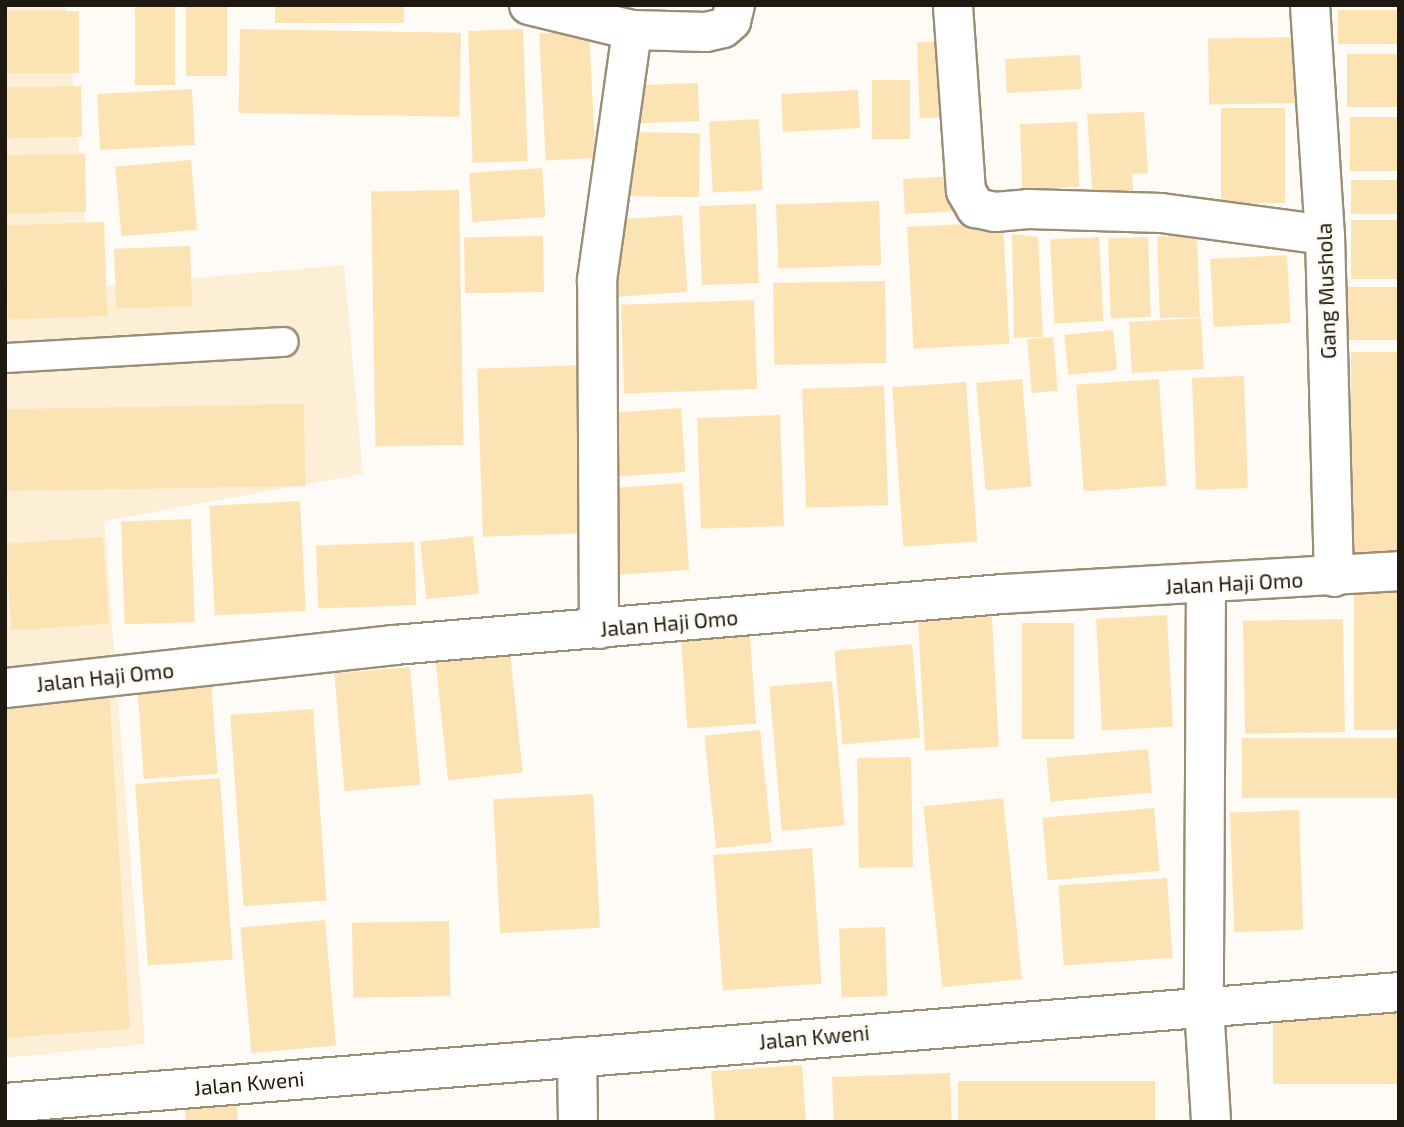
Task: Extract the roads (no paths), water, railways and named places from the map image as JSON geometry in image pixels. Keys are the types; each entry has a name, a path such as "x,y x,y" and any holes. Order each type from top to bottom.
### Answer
{"street":[{"path":"529,5 632,30 706,32 723,28 731,21 735,5"},
{"path":"970,5 952,6 966,191 976,208 995,212 1028,209 1161,213 1325,235"},
{"name":"Gang Mushola","path":"1310,5 1325,235 1334,577"},
{"path":"599,629 597,281 632,30"},
{"name":"Jalan Haji Omo","path":"5,688 394,645 1002,594 1334,577 1399,571"},
{"path":"1206,584 1204,1006 1211,1122"},
{"name":"Jalan Kweni","path":"5,1103 1399,992"},
{"path":"577,1057 578,1122"}],"lane":[{"path":"5,358 284,342"}]}
